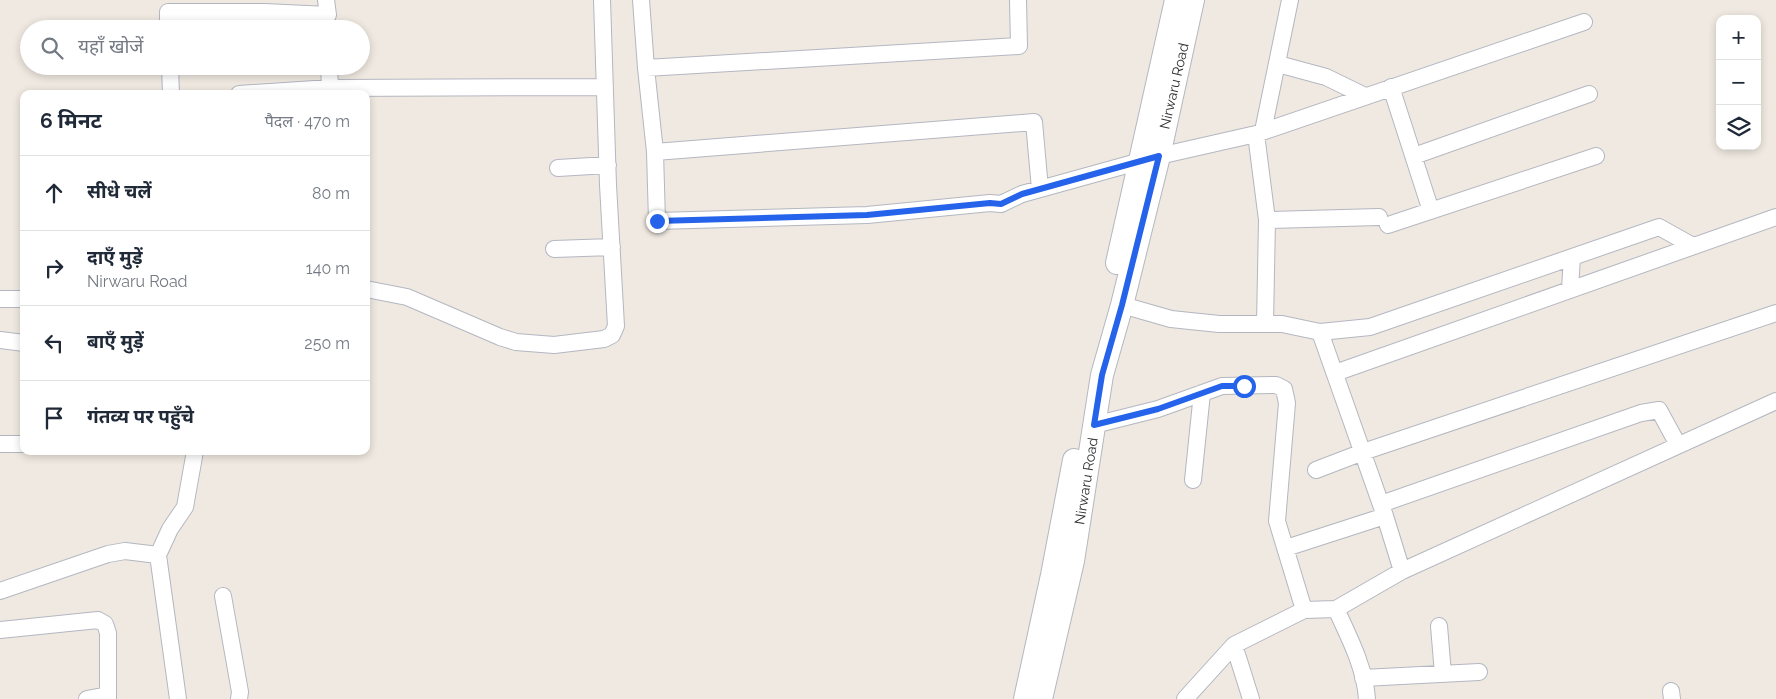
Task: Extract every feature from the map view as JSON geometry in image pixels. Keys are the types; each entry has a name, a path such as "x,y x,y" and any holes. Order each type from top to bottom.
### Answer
{"street":[{"path":"370,290 407,297 516,342 554,345 604,339 612,335 616,326 602,0"},
{"path":"642,0 646,68 655,152 657,221 867,215 990,203 1001,204 1022,194 1149,159 1260,133 1584,22"},
{"path":"646,68 1020,46 1018,0"},
{"name":"Nirwaru Road","path":"1041,699 1073,561 1102,375 1122,305 1176,0"},
{"name":"Nirwaru Road","path":"1025,699 1052,575 1081,426 1149,159 1193,0"},
{"path":"1265,324 1267,220 1260,133 1278,64 1290,0"},
{"path":"168,20 167,6 327,14"},
{"path":"1278,64 1326,76 1365,96"},
{"path":"170,75 171,90"},
{"path":"329,75 330,88"},
{"path":"300,90 330,88 605,87"},
{"path":"1391,87 1431,211"},
{"path":"1414,156 1589,94"},
{"path":"655,152 1034,122 1040,189"},
{"path":"1267,220 1384,221 1431,211 1596,156"},
{"path":"558,168 608,165"},
{"path":"1335,373 1776,216"},
{"path":"1122,305 1171,319 1219,324 1282,324 1320,332 1370,327 1659,227 1693,246"},
{"path":"554,250 612,247"},
{"path":"1570,289 1572,257"},
{"path":"0,299 20,299"},
{"path":"1316,470 1363,452 1776,313"},
{"path":"1320,332 1383,510 1402,571"},
{"path":"0,340 20,342"},
{"path":"1094,425 1158,409 1222,386 1276,385 1284,389 1287,403 1277,522 1304,610"},
{"path":"1193,480 1202,393"},
{"path":"1184,699 1234,645 1304,610 1336,609 1402,571 1776,401"},
{"path":"1286,548 1641,413 1659,410 1678,445"},
{"path":"0,444 20,444"},
{"path":"178,699 158,555 170,529 185,507 194,455"},
{"path":"0,591 108,554 125,552 158,555"},
{"path":"223,596 240,692 239,699"},
{"path":"1336,609 1351,640 1366,685 1367,699"},
{"path":"0,630 98,620 105,624 108,633 108,697 87,699"},
{"path":"1439,626 1443,674"},
{"path":"1234,645 1251,699"},
{"path":"1364,678 1479,672"}],"route":[{"path":"657,221 867,215 990,203 1001,204 1022,194 1140,163 1159,156 1122,305 1102,375 1094,425 1158,409 1222,386 1244,386"}]}
